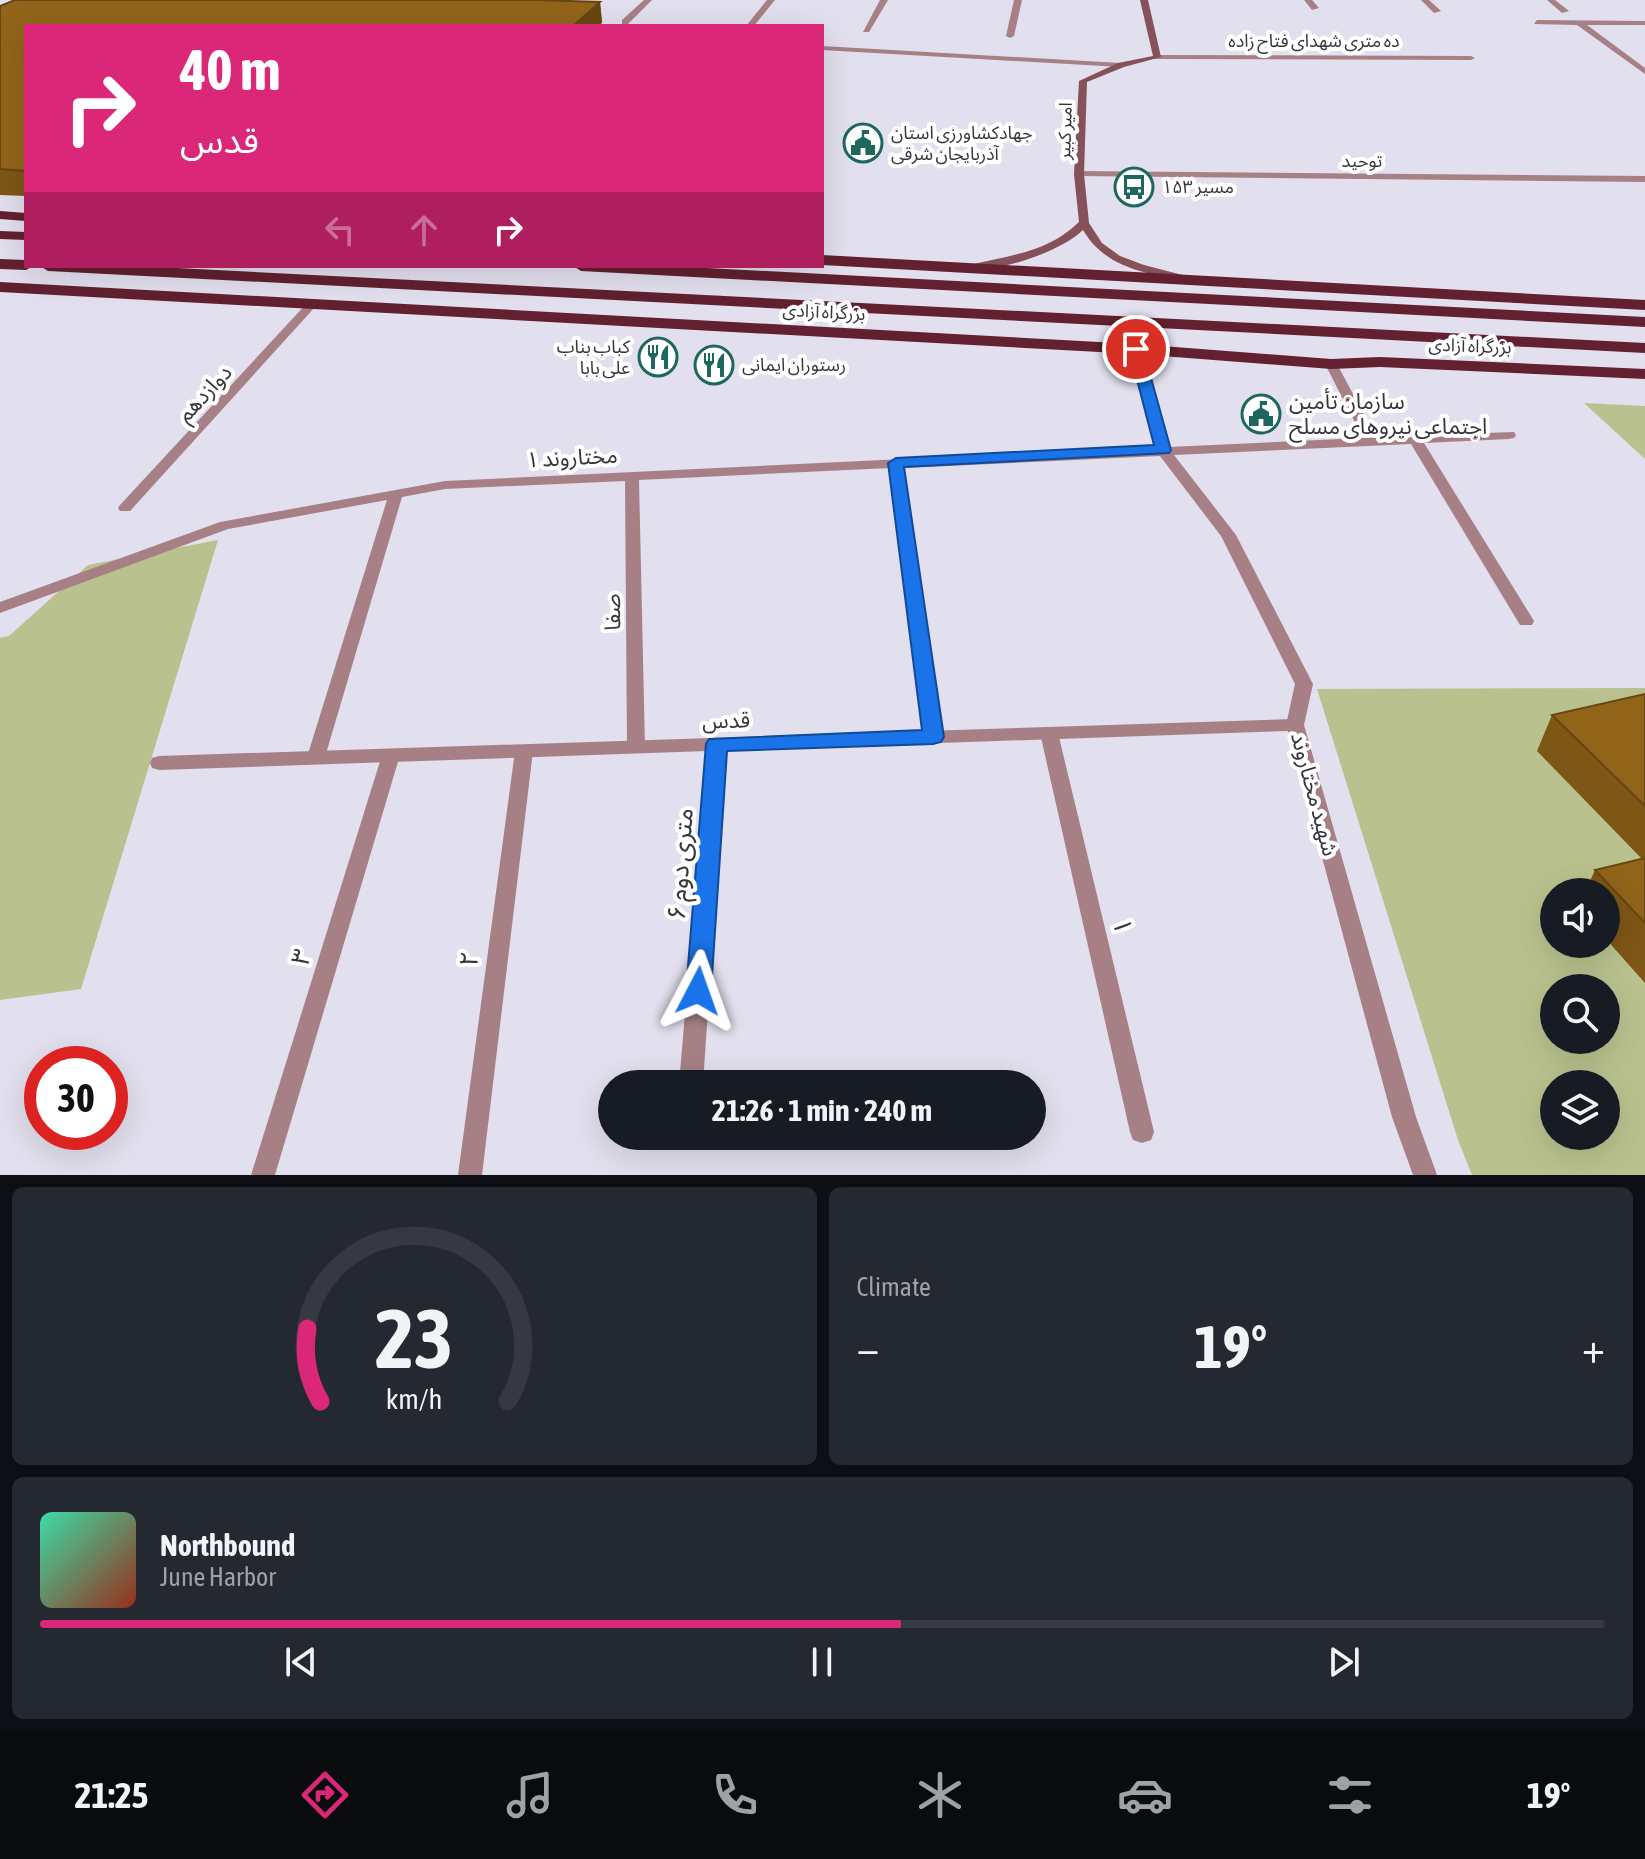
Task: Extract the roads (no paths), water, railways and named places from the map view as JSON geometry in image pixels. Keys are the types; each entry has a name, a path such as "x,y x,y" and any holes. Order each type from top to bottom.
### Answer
{"highway":[{"path":"0,215 24,217"},
{"path":"0,235 24,236"},
{"path":"824,260 1645,305"},
{"path":"0,264 24,265"},
{"name":"بزرگراه آزادی","path":"87,268 1645,348"},
{"name":"بزرگراه آزادی","path":"618,268 1645,322"},
{"name":"بزرگراه آزادی","path":"0,287 1136,349 1331,364 1380,362 1645,374"},
{"path":"1343,290 1440,312 1496,298"},
{"path":"1380,362 1447,338 1578,370"}],"main road":[{"path":"1144,0 1157,57"},
{"name":"امیر کبیر","path":"1084,223 1079,174 1083,81 1121,65 1157,57"},
{"path":"968,268 1043,251 1067,238 1084,223 1098,246 1128,263 1206,281"}],"street":[{"path":"625,22 648,0"},
{"path":"752,24 771,0"},
{"path":"866,30 884,0"},
{"path":"1010,36 1018,0"},
{"path":"1308,0 1315,8"},
{"path":"1425,0 1437,11"},
{"path":"1551,0 1565,11"},
{"path":"1537,22 1645,23"},
{"path":"1580,23 1645,72"},
{"path":"824,48 1121,65"},
{"name":"ده متری شهدای فتاح زاده","path":"1157,57 1471,58"},
{"name":"توحید","path":"1079,174 1645,179"},
{"name":"دوازدهم","path":"125,508 312,304"},
{"name":"شهید مختاروند","path":"1136,349 1163,450 1228,535 1304,684 1295,725 1404,1117 1425,1175"},
{"path":"1331,364 1371,440"},
{"name":"مختاروند ۱","path":"0,608 225,525 445,485 1509,435"},
{"path":"1415,439 1526,621"},
{"path":"896,463 933,737"},
{"name":"صفا","path":"632,476 636,747"},
{"path":"316,757 396,494"},
{"name":"قدس","path":"159,763 1295,725"},
{"name":"۱","path":"1049,733 1142,1132"},
{"name":"۶ متری دوم","path":"692,1070 717,744"},
{"name":"۲","path":"470,1175 524,751"},
{"name":"۳","path":"263,1175 391,755"}],"place":[{"name":"جهادکشاورزی استان آذربایجان شرقی","path":"863,143"},
{"name":"مسیر ۱۵۳","path":"1134,187"},
{"name":"کباب بناب علی بابا","path":"658,357"},
{"name":"رستوران ایمانی","path":"714,365"},
{"name":"سازمان تأمین اجتماعی نیروهای مسلح","path":"1261,414"}]}
